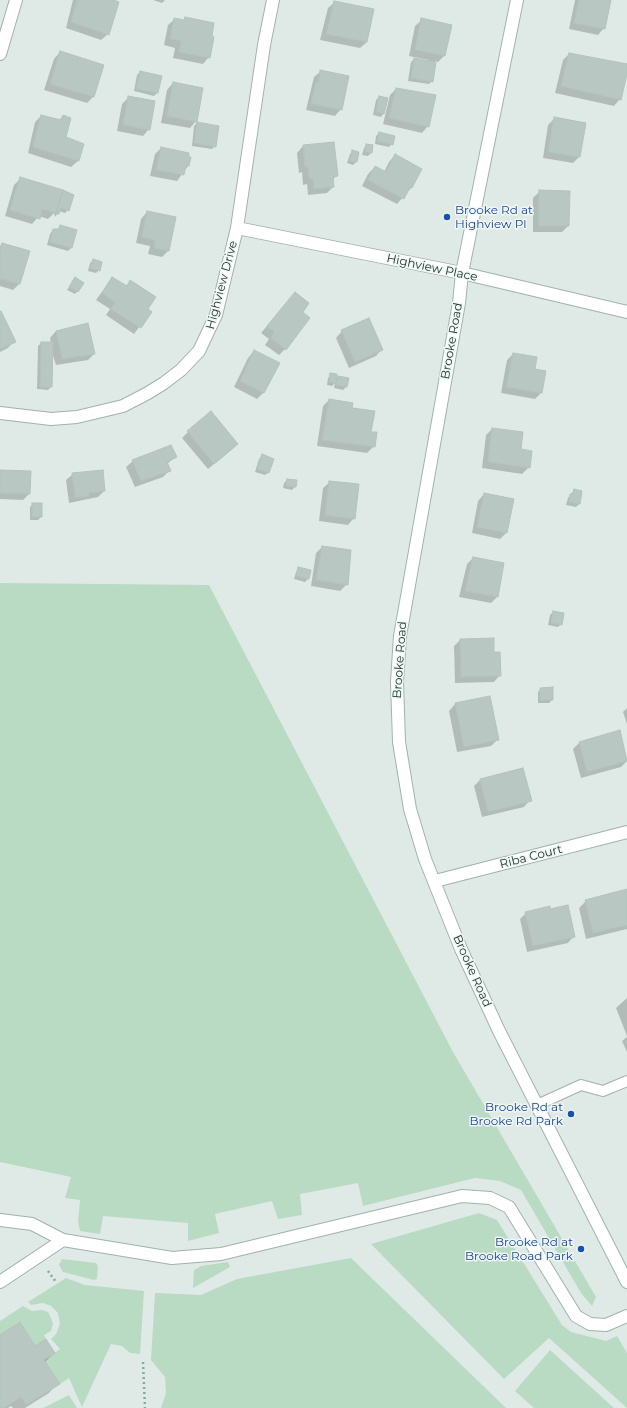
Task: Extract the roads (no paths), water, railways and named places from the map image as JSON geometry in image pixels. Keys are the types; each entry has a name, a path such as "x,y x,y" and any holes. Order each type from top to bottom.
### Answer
{"street":[{"path":"0,54 16,0"},
{"name":"Highview Drive","path":"0,413 51,419 77,417 123,406 164,383 199,351 210,332 216,315 237,228 264,45 273,0"},
{"name":"Brooke Road","path":"517,0 462,273 458,310 400,636 397,682 399,742 410,809 425,859 462,949 493,1018 627,1282"},
{"name":"Highview Place","path":"237,228 462,273 627,312"},
{"name":"Riba Court","path":"435,881 627,832"},
{"path":"0,1220 32,1224 63,1240 172,1258 221,1254 462,1196 490,1198 510,1208 576,1316 590,1324 606,1325 627,1316"},
{"path":"0,1282 63,1240"}],"lane":[{"path":"537,1105 582,1085 603,1091 627,1081"}],"place":[{"name":"Brooke Rd at Highview Pl","path":"447,217"},
{"name":"Brooke Rd at Brooke Rd Park","path":"571,1114"},
{"name":"Brooke Rd at Brooke Road Park","path":"581,1249"}]}
